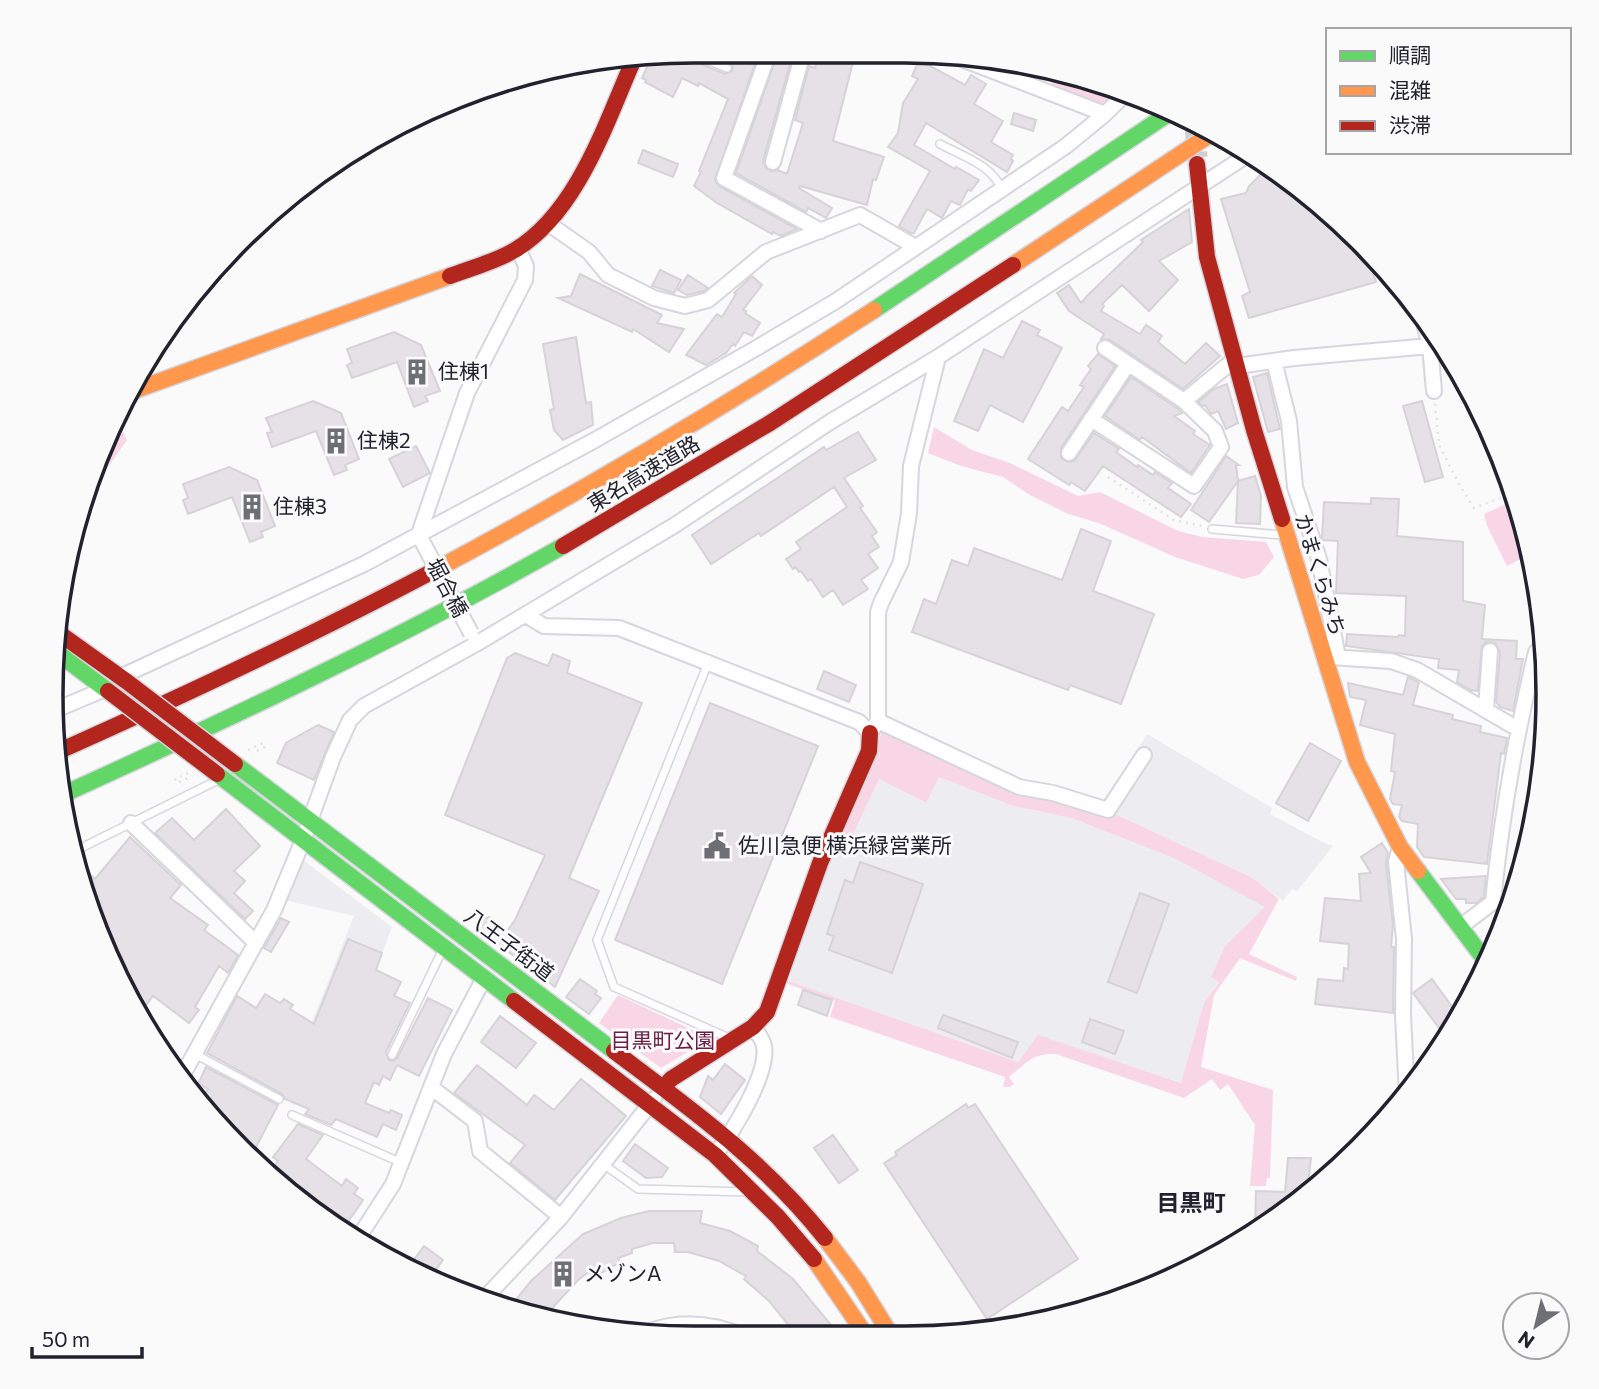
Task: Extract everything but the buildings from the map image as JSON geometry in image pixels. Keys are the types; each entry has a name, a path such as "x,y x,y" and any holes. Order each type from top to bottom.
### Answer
{"main road":[{"path":"143,387 469,269 517,248 549,224 568,199 631,66"},
{"name":"東名高速道路","path":"65,748 195,690 366,607 605,476 759,385 1162,118"},
{"name":"東名高速道路","path":"70,791 222,722 386,642 496,584 628,509 800,405 931,321 1204,139"},
{"name":"かまくらみち","path":"1197,164 1207,257 1286,536 1331,657 1357,762 1401,847 1480,954"},
{"name":"八王子街道","path":"65,638 728,1138 773,1180 819,1229 860,1285 885,1326"},
{"name":"八王子街道","path":"64,658 715,1154 782,1220 831,1281 860,1326"},
{"path":"663,1088 671,1079 753,1027 767,1012 820,863 869,751 874,727"}],"street":[{"path":"765,63 724,178 821,231"},
{"path":"773,162 800,63"},
{"path":"985,68 1105,114"},
{"path":"123,679 421,539 753,350 836,301 1066,146 1118,101"},
{"path":"186,1069 274,910 333,757 350,720 364,706 473,638 526,615 675,525 830,422 938,357 1240,160"},
{"path":"549,224 589,252 608,275 654,298 685,306 709,300 766,252 860,215 914,246"},
{"path":"421,539 467,393 525,280 526,265 517,248"},
{"path":"1429,343 1434,391"},
{"path":"1184,401 1236,363 1430,346"},
{"path":"1091,419 1194,486 1221,447 1215,431 1184,401 1105,348"},
{"path":"874,727 878,612 901,562 909,513 911,466 938,357"},
{"path":"1273,361 1289,421 1295,487 1318,559 1331,657 1391,661 1417,670 1518,729"},
{"path":"1069,453 1128,364"},
{"name":"堀合橋","path":"421,539 473,638"},
{"path":"526,615 544,626 619,628 874,727 1019,787 1053,793 1108,810 1144,755"},
{"path":"1486,709 1490,651"},
{"path":"1460,927 1493,902 1497,852 1518,729 1535,656"},
{"path":"63,707 107,690"},
{"path":"131,823 256,943"},
{"path":"1401,847 1396,862 1404,939 1403,1016 1406,1079"},
{"path":"363,1231 393,1184 444,1054 484,978"},
{"path":"715,1154 728,1138 756,1086 765,1051 763,1042 753,1027"},
{"path":"432,1088 475,1121 480,1151 562,1217"},
{"path":"491,1292 562,1217 663,1088"}],"lane":[{"path":"715,63 727,68"},
{"path":"940,145 990,172 998,179 1001,189"},
{"path":"1212,528 1286,536"},
{"path":"708,663 597,940 614,988 733,1040"},
{"path":"82,847 220,776"},
{"path":"392,1055 444,948"},
{"path":"193,1054 279,1099"},
{"path":"292,1115 402,1163"},
{"path":"604,1164 638,1189 756,1193"}],"path":[{"path":"1434,391 1439,445 1474,508 1503,497"},
{"path":"1108,477 1174,520 1212,528"},
{"path":"188,773 175,779 177,783 194,776"}],"shaded area":[{"path":"1147,734 1272,808 1270,814 1333,846 1297,891 1292,889 1283,901 1253,878 1113,813 1140,766 1131,760"},
{"path":"939,777 1013,806 1072,818 1177,859 1266,907 1225,946 1219,981 1204,1003 1182,1083 1038,1036 1018,1062 789,981 836,841 847,846 879,779 925,803"},
{"path":"303,860 392,927 341,1064 302,1047 354,916 285,900"}],"green space":[{"path":"1050,80 1118,101 1102,108 1058,90"},
{"path":"934,427 972,450 1010,463 1078,496 1100,492 1178,531 1202,537 1266,542 1274,557 1259,575 1243,579 1175,557 1101,524 1066,513 1030,495 1003,477 961,466 928,453"},
{"path":"122,429 127,440 104,473"},
{"path":"1506,504 1521,559 1507,566 1487,526 1484,514"},
{"path":"882,730 1053,799 1109,818 1113,813 1253,878 1279,899 1249,954 1297,977 1296,981 1240,958 1214,995 1201,1067 1273,1090 1270,1178 1267,1178 1266,1186 1250,1186 1255,1125 1228,1084 1220,1090 1212,1079 1184,1098 1056,1054 1048,1054 1026,1063 1009,1077 1014,1084 1003,1087 1005,1077 830,1017 835,1001 788,984 789,981 1018,1062 1038,1035 1181,1083 1204,1003 1219,982 1211,977 1225,946 1265,907 1176,859 1072,818 1013,806 939,777 926,803 879,779 847,847 836,841 874,759"},
{"name":"目黒町公園","path":"618,995 699,1033 702,1037 701,1044 661,1068 599,1023"}],"tunnel":[{"path":"1196,135 1197,157"}],"traffic: fast":[{"path":"874,310 1162,118"},
{"path":"70,791 316,676 563,546"},
{"path":"64,658 108,691"},
{"path":"235,764 614,1051"},
{"path":"217,774 514,1001"},
{"path":"1418,871 1480,954"}],"traffic: slow":[{"path":"1013,265 1204,139"},
{"path":"143,387 450,276"},
{"path":"435,570 657,445 874,310"},
{"path":"1282,519 1357,762 1400,847 1418,871"},
{"path":"825,1238 858,1282 885,1326"},
{"path":"814,1259 860,1326"}],"traffic: jam":[{"path":"450,276 515,250 537,233 556,213 588,164 631,66"},
{"path":"1197,164 1207,257 1254,430 1282,519"},
{"path":"563,546 770,423 1013,265"},
{"path":"65,748 246,665 435,570"},
{"path":"65,638 126,681"},
{"path":"126,681 235,764"},
{"path":"108,691 217,774"},
{"path":"663,1088 671,1079 753,1027 767,1012 820,863 869,751 870,733"},
{"path":"514,1001 715,1155 778,1217 814,1259"},
{"path":"614,1051 699,1116 752,1161 802,1210 825,1238"}],"place":[{"name":"住棟1","path":"417,372"},
{"name":"住棟2","path":"336,441"},
{"name":"住棟3","path":"252,507"},
{"name":"佐川急便 横浜緑営業所","path":"717,846"},
{"name":"メゾンA","path":"563,1274"}],"district":[{"name":"目黒町","path":"1191,1203"}]}
